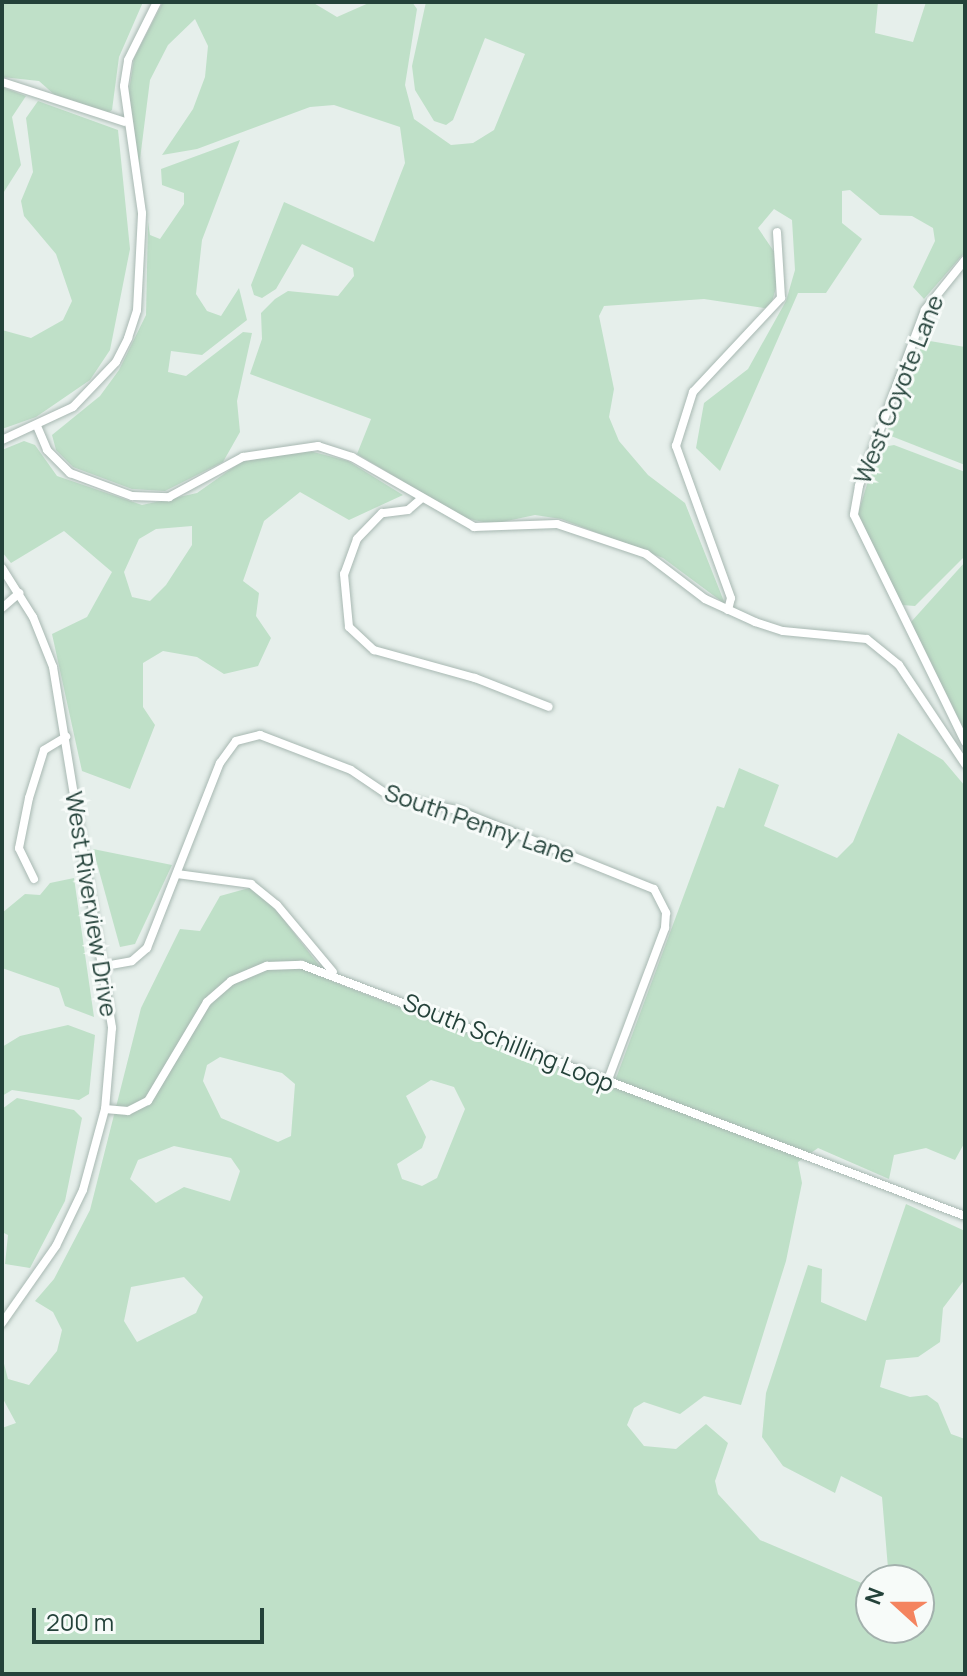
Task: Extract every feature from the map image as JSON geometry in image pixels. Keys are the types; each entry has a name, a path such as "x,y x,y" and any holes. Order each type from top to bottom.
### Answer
{"street":[{"path":"2,440 37,426 91,392 116,362 137,310 142,213 125,122 128,60 157,2"},
{"path":"2,82 125,122"},
{"path":"728,610 731,598 676,446 693,392 781,298 777,232"},
{"name":"West Coyote Lane","path":"965,260 925,310 859,486 854,515 965,742"},
{"path":"37,426 47,450 70,473 132,496 169,497 243,457 301,446 352,457 474,527 557,524 646,554 728,610 783,631 853,634 875,643 918,689 964,761"},
{"path":"422,498 408,510 382,513 357,539 344,574 349,627 374,650 475,678 549,707"},
{"name":"West Riverview Drive","path":"2,568 19,593 53,667 105,966 112,1028 105,1109 72,1217 2,1323"},
{"path":"2,608 19,593"},
{"name":"South Penny Lane","path":"105,966 132,961 147,948 228,748 260,735 339,764 391,797 457,810 644,882 661,898 665,928 607,1082"},
{"path":"34,879 19,848 29,798 44,750 66,737"},
{"path":"177,874 251,884 277,905 334,972"},
{"name":"South Schilling Loop","path":"105,1109 128,1111 148,1101 207,1002 231,981 281,964 334,972 607,1082 965,1216"}],"green space":[{"path":"2,2 143,2 119,57 112,110 106,114 57,97 39,81 2,77"},
{"path":"163,2 312,2 337,17 371,2 412,2 417,9 405,85 414,119 451,145 473,143 494,130 525,54 485,38 453,120 446,125 434,121 415,90 412,66 426,2 878,2 875,33 913,42 926,2 965,2 965,252 924,299 913,287 935,241 933,228 912,216 880,215 850,190 842,191 842,223 862,239 826,293 798,293 720,471 696,448 704,403 748,369 786,301 795,270 792,220 774,209 758,228 775,253 779,277 770,309 704,299 604,306 599,316 614,389 609,417 619,441 648,475 685,503 725,604 663,558 561,519 535,515 493,524 464,518 357,454 371,419 250,374 262,339 261,313 275,299 288,291 338,296 354,276 353,268 302,244 276,289 262,298 254,295 251,285 284,202 374,242 405,163 400,127 334,105 310,107 197,149 162,155 193,109 205,77 208,46 195,19 168,45 150,80 139,167 129,91 134,58"},
{"path":"2,87 26,96 12,117 21,165 2,195"},
{"path":"38,101 118,130 130,249 110,350 90,380 36,417 2,429 2,330 31,338 63,320 72,301 56,254 24,216 21,201 33,172 26,118"},
{"path":"240,140 202,240 196,294 207,311 221,316 239,288 247,320 202,355 171,351 168,372 186,376 243,332 252,333 237,401 240,432 223,462 165,491 132,489 73,467 56,450 52,435 100,396 119,370 146,315 148,222 150,235 160,239 184,204 184,193 162,185 161,169"},
{"path":"924,340 965,347 965,465 886,434"},
{"path":"24,441 35,445 57,476 142,505 197,493 241,462 306,450 348,461 403,495 349,520 300,492 264,521 243,581 259,593 256,616 271,638 258,666 224,674 197,657 163,651 143,663 143,707 155,725 130,789 82,771 52,634 87,617 112,572 64,531 11,563 2,552 2,450","holes":["192,526 192,545 166,585 150,601 132,597 124,572 139,539 156,529"]},
{"path":"894,445 965,472 965,556 915,606 902,605 858,514 878,448"},
{"path":"965,562 965,732 911,622"},
{"path":"898,733 943,760 965,786 965,1142 955,1160 926,1148 894,1155 889,1179 818,1148 798,1162 802,1183 786,1261 741,1405 704,1396 680,1414 644,1402 634,1408 627,1425 644,1446 676,1449 706,1424 728,1443 715,1481 718,1494 760,1540 855,1580 855,1644 935,1644 935,1564 888,1564 882,1497 841,1476 835,1493 783,1466 762,1437 766,1393 808,1265 822,1269 821,1302 866,1321 906,1204 965,1231 965,1279 943,1308 940,1342 918,1357 886,1360 880,1387 910,1397 927,1395 938,1403 951,1434 965,1439 965,1674 2,1674 2,1428 16,1423 2,1397 2,1356 8,1379 29,1385 57,1351 62,1330 53,1312 35,1301 54,1279 90,1210 141,1008 180,929 200,931 220,896 249,888 274,907 331,981 612,1089 717,806 724,808 739,768 779,785 764,826 837,858 853,842","holes":["220,1057 282,1073 295,1084 291,1136 278,1142 221,1118 203,1081 207,1065","431,1080 454,1087 465,1109 437,1178 422,1186 402,1179 397,1164 422,1148 426,1137 406,1096","174,1146 231,1158 240,1171 230,1201 184,1187 156,1203 130,1179 138,1160","184,1277 203,1297 196,1313 137,1342 124,1321 131,1287"]},
{"path":"93,849 172,865 135,944 120,947"},
{"path":"74,878 94,1017 65,1006 59,988 2,968 2,913 25,894 40,895 50,883"},
{"path":"68,1025 95,1035 89,1094 79,1100 12,1090 2,1096 2,1047 20,1036"},
{"path":"17,1098 74,1110 82,1118 65,1201 30,1268 5,1264 8,1235 2,1232 2,1109"}]}
